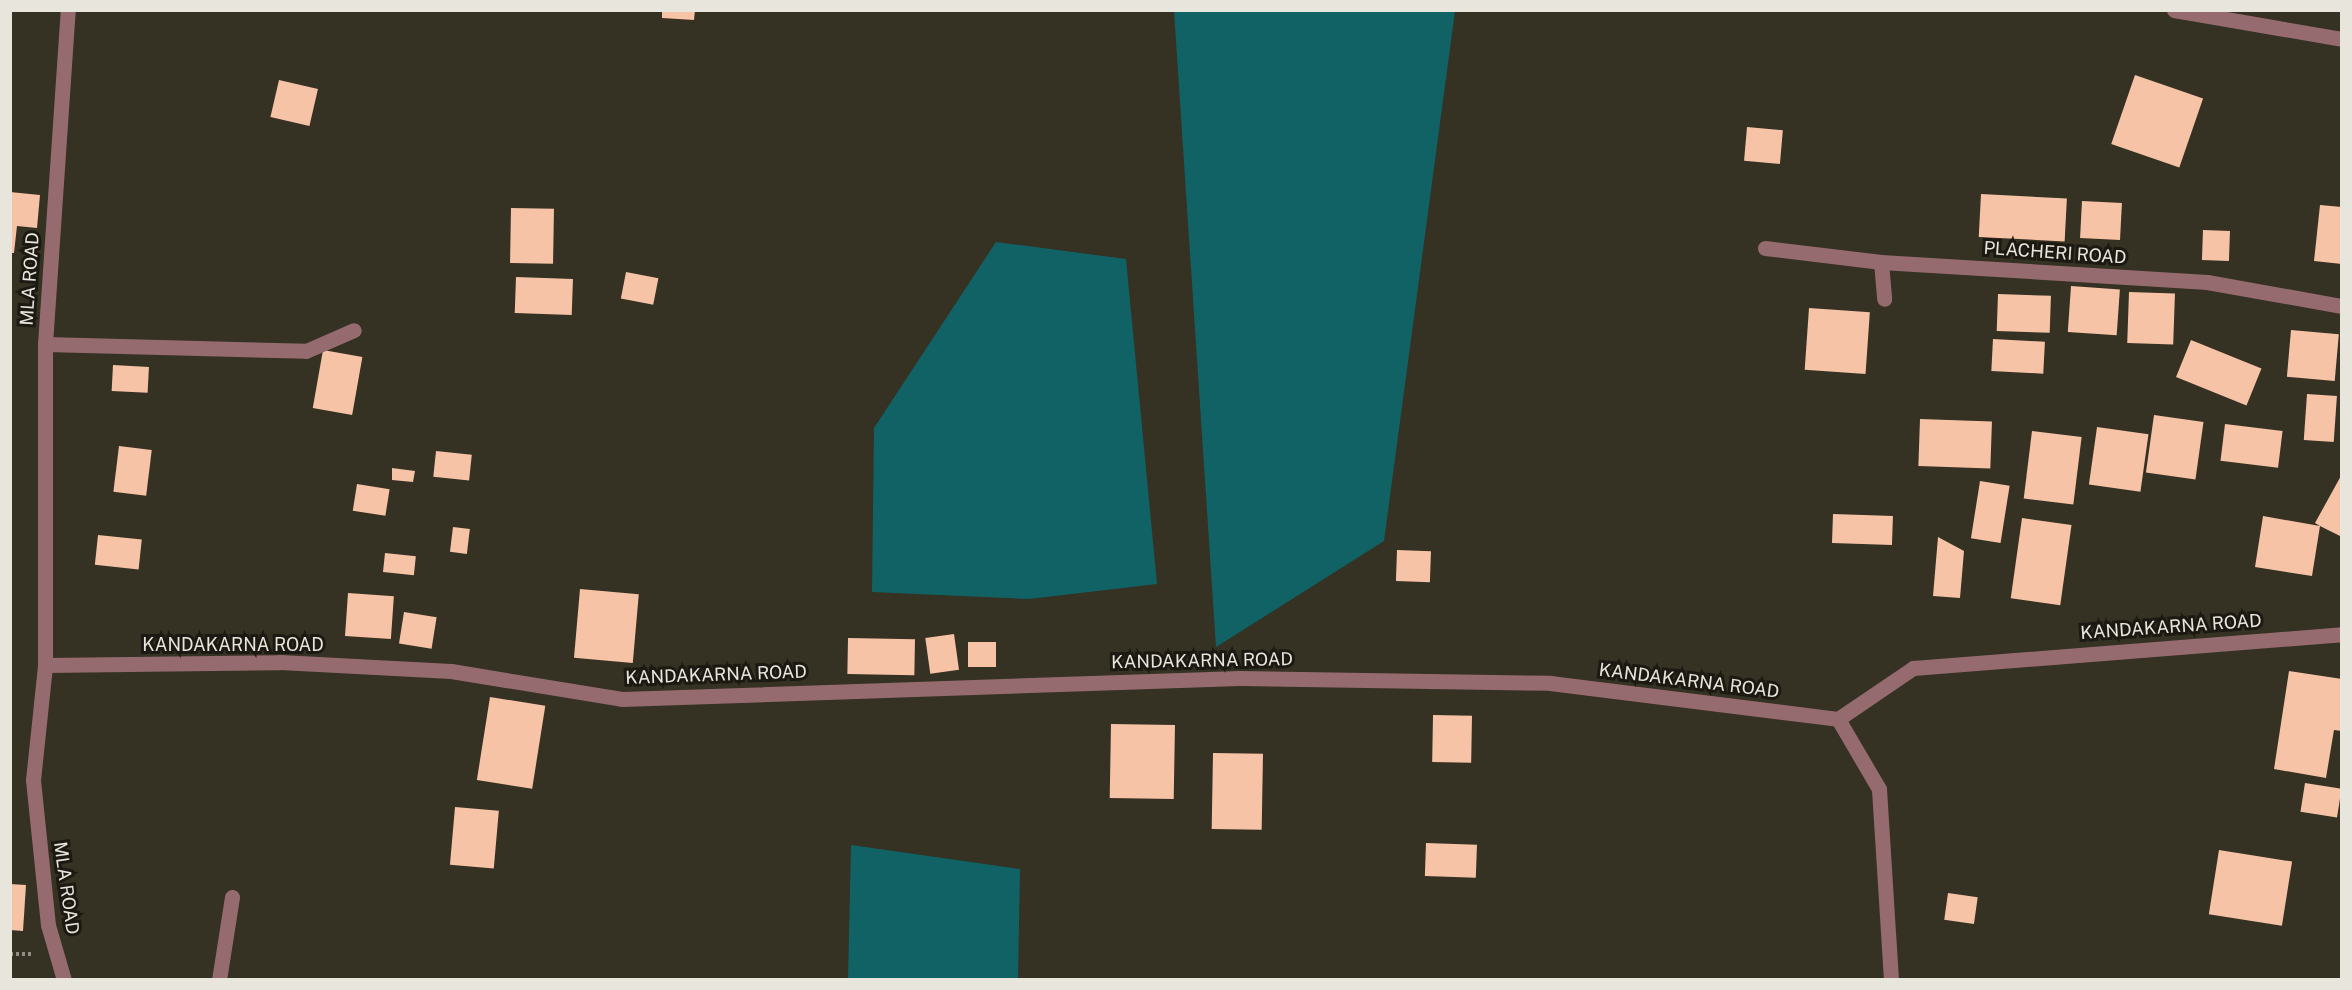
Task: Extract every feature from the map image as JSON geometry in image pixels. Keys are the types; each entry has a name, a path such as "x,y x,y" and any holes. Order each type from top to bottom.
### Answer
{"street":[{"name":"MLA ROAD","path":"64,980 48,925 33,780 45,665 45,344 68,10"},
{"path":"2174,10 2342,39"},
{"name":"PLACHERI ROAD","path":"1765,248 1881,262 2206,282 2342,306"},
{"path":"1881,262 1884,299"},
{"path":"45,344 306,351 354,330"},
{"name":"KANDAKARNA ROAD","path":"45,665 280,662 450,671 621,699 1240,678 1550,683 1838,719 1913,668 2342,634"},
{"path":"1838,719 1879,789 1891,980"},
{"path":"219,980 232,897"}],"water":[{"path":"1174,11 1455,11 1384,541 1216,647"},
{"path":"996,242 1126,259 1157,584 1029,599 872,592 874,428"},
{"path":"851,845 1020,869 1018,979 848,979"}],"building":[{"path":"662,10 695,10 694,20 662,18"},
{"path":"2135,75 2203,98 2179,167 2111,144"},
{"path":"279,80 318,89 309,126 270,117"},
{"path":"1747,127 1783,130 1780,164 1744,161"},
{"path":"10,192 40,195 37,228 17,226 14,253 10,253"},
{"path":"1981,194 2067,199 2065,241 1979,237"},
{"path":"2082,201 2122,203 2120,240 2080,238"},
{"path":"2320,205 2342,207 2342,264 2314,261"},
{"path":"511,208 554,209 553,264 510,263"},
{"path":"2203,230 2230,231 2229,261 2202,260"},
{"path":"626,272 658,278 653,305 621,299"},
{"path":"516,277 573,279 572,315 515,313"},
{"path":"2071,286 2120,289 2117,335 2068,332"},
{"path":"2129,292 2175,294 2173,345 2127,343"},
{"path":"1998,294 2051,296 2050,333 1997,331"},
{"path":"1809,308 1870,312 1866,374 1805,370"},
{"path":"2291,330 2339,334 2335,381 2287,377"},
{"path":"1993,339 2045,342 2043,374 1991,371"},
{"path":"2191,340 2261,368 2246,406 2176,377"},
{"path":"323,350 362,357 352,415 313,408"},
{"path":"113,365 149,367 148,393 112,391"},
{"path":"2307,394 2337,396 2334,442 2304,440"},
{"path":"2154,415 2204,422 2195,479 2146,472"},
{"path":"1920,419 1992,422 1990,468 1918,466"},
{"path":"2225,424 2283,431 2278,468 2220,461"},
{"path":"2097,427 2148,434 2140,492 2089,484"},
{"path":"2032,431 2082,437 2073,505 2024,498"},
{"path":"119,446 152,450 146,496 113,492"},
{"path":"436,451 472,455 469,481 433,477"},
{"path":"392,468 415,471 413,482 392,480"},
{"path":"2342,474 2342,537 2315,523"},
{"path":"1980,481 2010,486 2001,543 1971,538"},
{"path":"357,484 390,489 385,516 353,511"},
{"path":"1833,514 1893,516 1892,545 1832,543"},
{"path":"2263,516 2320,526 2312,576 2255,567"},
{"path":"2022,518 2072,525 2060,605 2011,598"},
{"path":"453,527 470,529 467,554 450,552"},
{"path":"98,535 142,540 139,569 95,565"},
{"path":"1938,537 1964,551 1960,598 1933,596"},
{"path":"1397,550 1431,551 1430,582 1396,581"},
{"path":"385,553 416,556 414,575 383,572"},
{"path":"580,589 639,594 633,663 574,658"},
{"path":"348,593 394,596 391,639 345,636"},
{"path":"404,612 437,617 432,649 399,644"},
{"path":"954,634 959,670 930,674 925,638"},
{"path":"848,638 915,639 914,675 847,674"},
{"path":"968,642 996,642 996,667 968,667"},
{"path":"2289,671 2342,679 2342,731 2334,730 2326,778 2274,769"},
{"path":"490,697 545,706 532,789 477,780"},
{"path":"1433,715 1472,716 1471,763 1432,762"},
{"path":"1111,724 1175,725 1174,799 1110,798"},
{"path":"1213,753 1263,754 1262,830 1212,829"},
{"path":"2305,783 2342,789 2337,817 2300,812"},
{"path":"455,807 499,811 494,869 450,865"},
{"path":"1426,843 1477,845 1476,878 1425,876"},
{"path":"2219,850 2292,862 2282,926 2209,914"},
{"path":"10,884 26,885 23,931 10,930"},
{"path":"1948,893 1978,897 1974,924 1944,920"}]}
